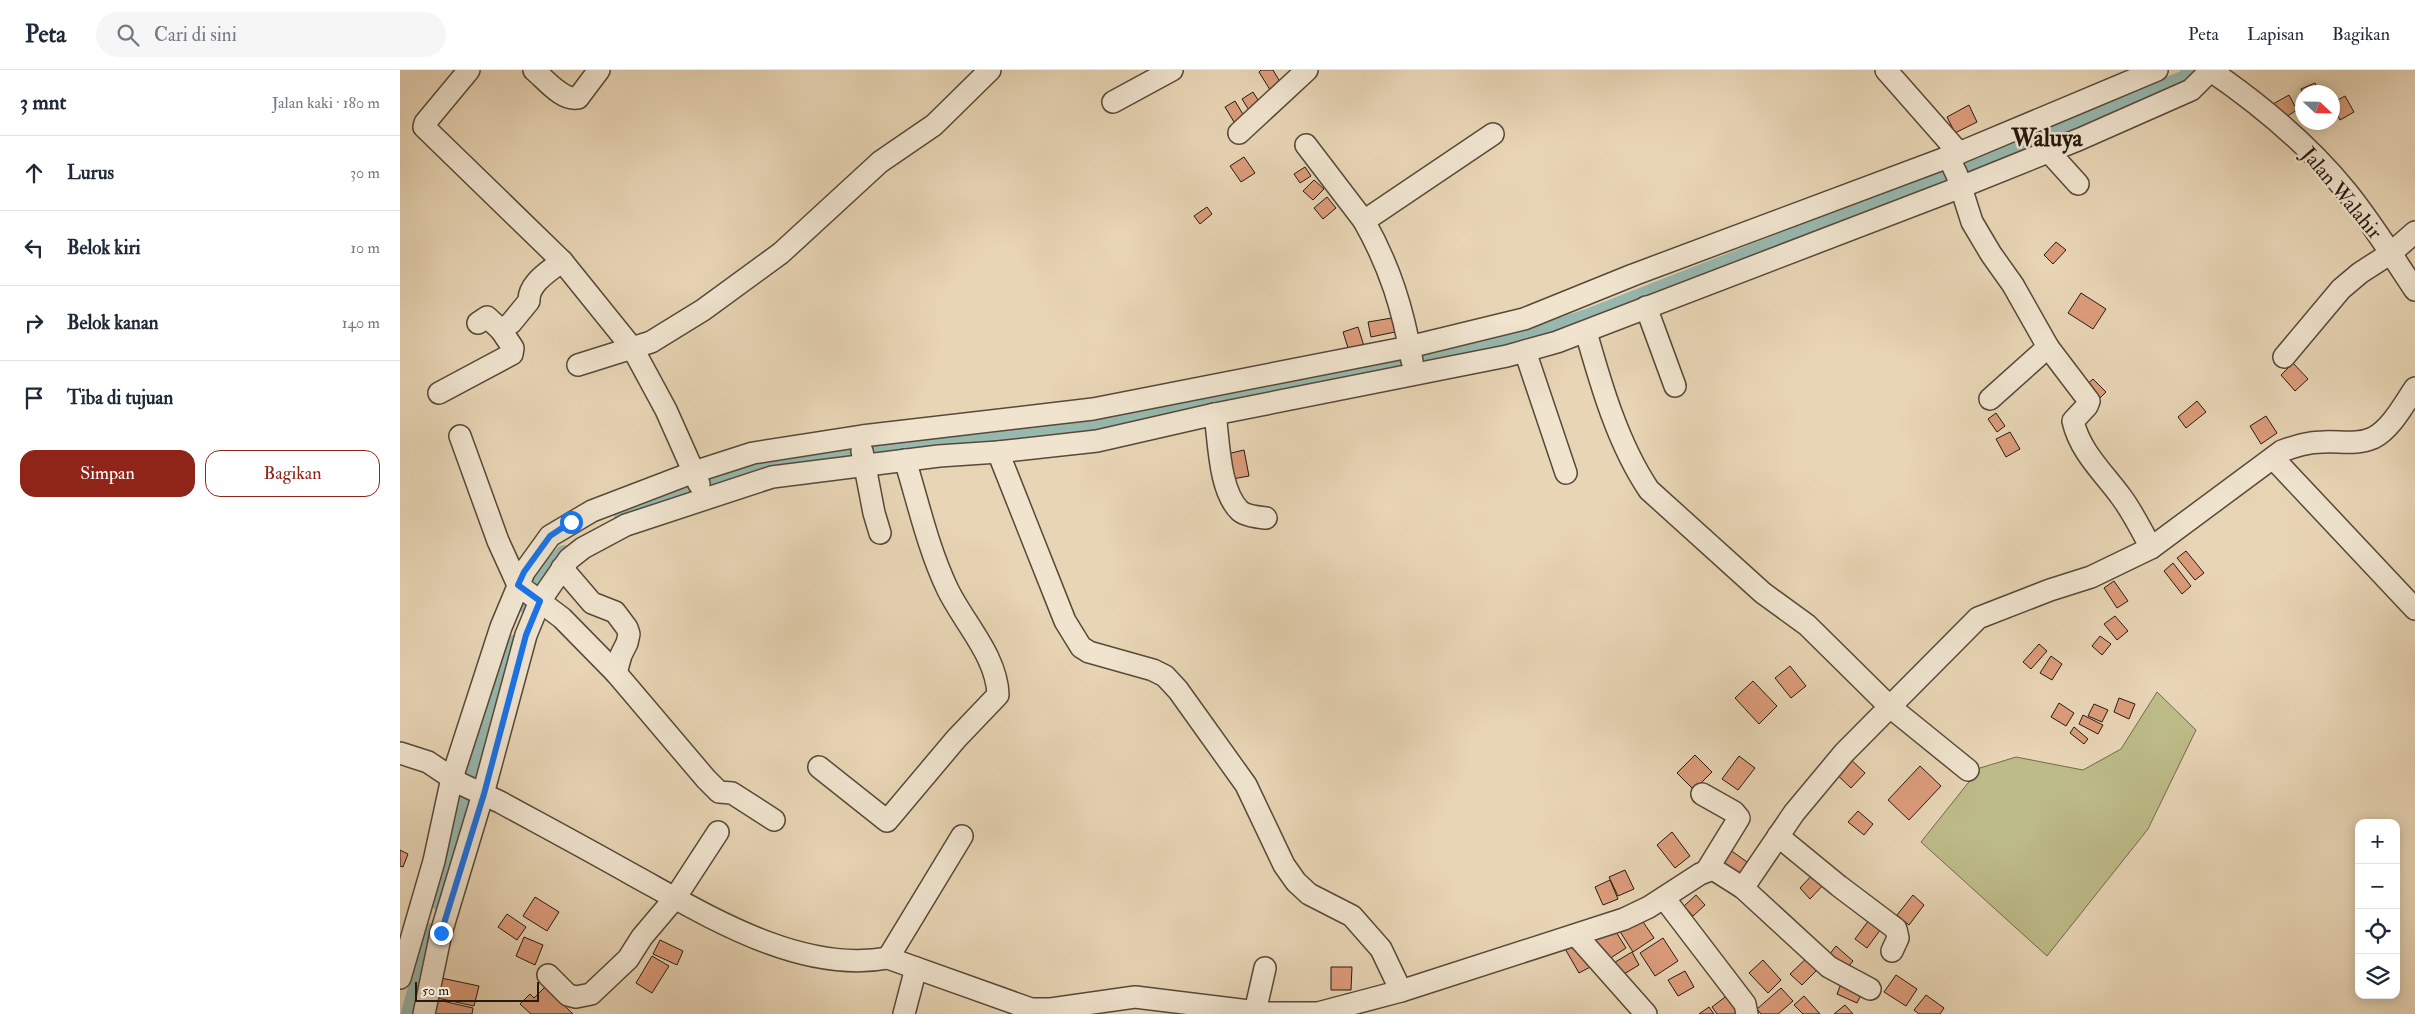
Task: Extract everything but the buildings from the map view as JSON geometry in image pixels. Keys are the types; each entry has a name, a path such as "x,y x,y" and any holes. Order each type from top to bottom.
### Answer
{"street":[{"path":"469,70 425,123 424,127 562,260 633,349 666,410 700,484"},
{"path":"534,70 569,99 578,98 599,70"},
{"path":"578,364 633,349 651,342 703,310 781,253 880,162 934,125 990,70"},
{"path":"1113,102 1172,70"},
{"path":"1239,133 1307,70"},
{"path":"1886,70 1955,166 1972,222 1982,242 2013,285 2048,348 2089,401 2087,406 2073,421 2092,462 2122,498 2151,548"},
{"path":"400,978 434,861 469,787 526,635 529,593 524,572 550,536 592,511 700,484 772,478 862,450 905,460 937,441 998,452 1095,424 1412,361 1525,351 1586,332 1646,307 1955,166 2039,117 2157,70"},
{"path":"424,1014 501,627 529,593 562,568 569,559 583,548 753,453 862,450 1095,424 1215,414 1412,361 1524,319 1625,278 1955,166 2049,152 2191,90 2211,70"},
{"name":"Jalan Walahir","path":"2211,70 2248,96 2280,122 2347,192 2415,290"},
{"path":"1364,221 1493,134"},
{"path":"1306,145 1364,221 1385,261 1402,313 1412,361"},
{"path":"2049,152 2078,184"},
{"path":"2284,357 2341,289 2415,232"},
{"path":"501,330 511,323 529,301 528,295 534,285 562,260"},
{"path":"1646,307 1675,386"},
{"path":"439,393 512,354 513,348 501,330 487,317 478,323"},
{"path":"1586,332 1610,409 1640,477 1650,490 1763,593 1806,625 1889,706 1968,770"},
{"path":"1990,399 2048,348"},
{"path":"1525,351 1566,472"},
{"path":"1743,888 1794,813 1844,753 1978,618 2050,590 2091,577 2151,548 2282,451 2304,444 2322,442 2359,443 2375,437 2393,419 2415,388"},
{"path":"1215,414 1224,476 1230,498 1241,512 1266,518"},
{"path":"460,436 498,542 529,593 562,618 616,673 719,792 732,793 774,820"},
{"path":"862,450 880,533"},
{"path":"998,452 1065,621 1081,647 1100,656 1153,670 1165,676 1172,683 1246,785 1284,865 1296,882 1309,894 1352,916 1360,924 1381,949 1401,991"},
{"path":"2273,458 2415,609"},
{"path":"819,767 887,821 956,739 998,695 998,684 987,657 947,588 931,547 905,460"},
{"path":"562,568 592,603 615,612 628,628 627,643 620,655 616,673"},
{"path":"400,753 440,768 469,787 734,928 790,950 844,961 869,962 888,958 1011,1004 1030,1009 1050,1011 1135,997 1255,1012 1318,1013 1401,991 1624,919 1664,898 1707,870 1713,869 1743,888 1829,967 1870,989"},
{"path":"1702,794 1734,812 1739,818 1707,870"},
{"path":"548,975 568,995 576,997 591,994 628,959 642,937 675,898 718,832"},
{"path":"888,958 962,836"},
{"path":"1778,836 1839,886 1896,929 1899,934 1892,951"},
{"path":"1664,898 1745,1004 1747,1014"},
{"path":"1576,935 1644,1014"},
{"path":"904,1014 916,968"},
{"path":"1255,1012 1265,968"}],"shaded area":[{"path":"2157,692 2196,730 2148,829 2047,956 1921,842 1980,768 2016,757 2083,770 2121,749"}],"waterway":[{"path":"623,517 659,501 749,474 833,455 894,446 1082,428 1180,410 1445,353 1516,341 1590,317 1939,180 2185,79 2193,70"},
{"path":"527,605 534,586 564,554"},
{"path":"440,902 494,705 514,644"},
{"path":"410,1014 432,932"}],"district":[{"name":"Waluya","path":"2047,138"}],"route":[{"path":"441,933 484,794 526,635 540,601 518,585 524,572 550,536 571,522"}]}
